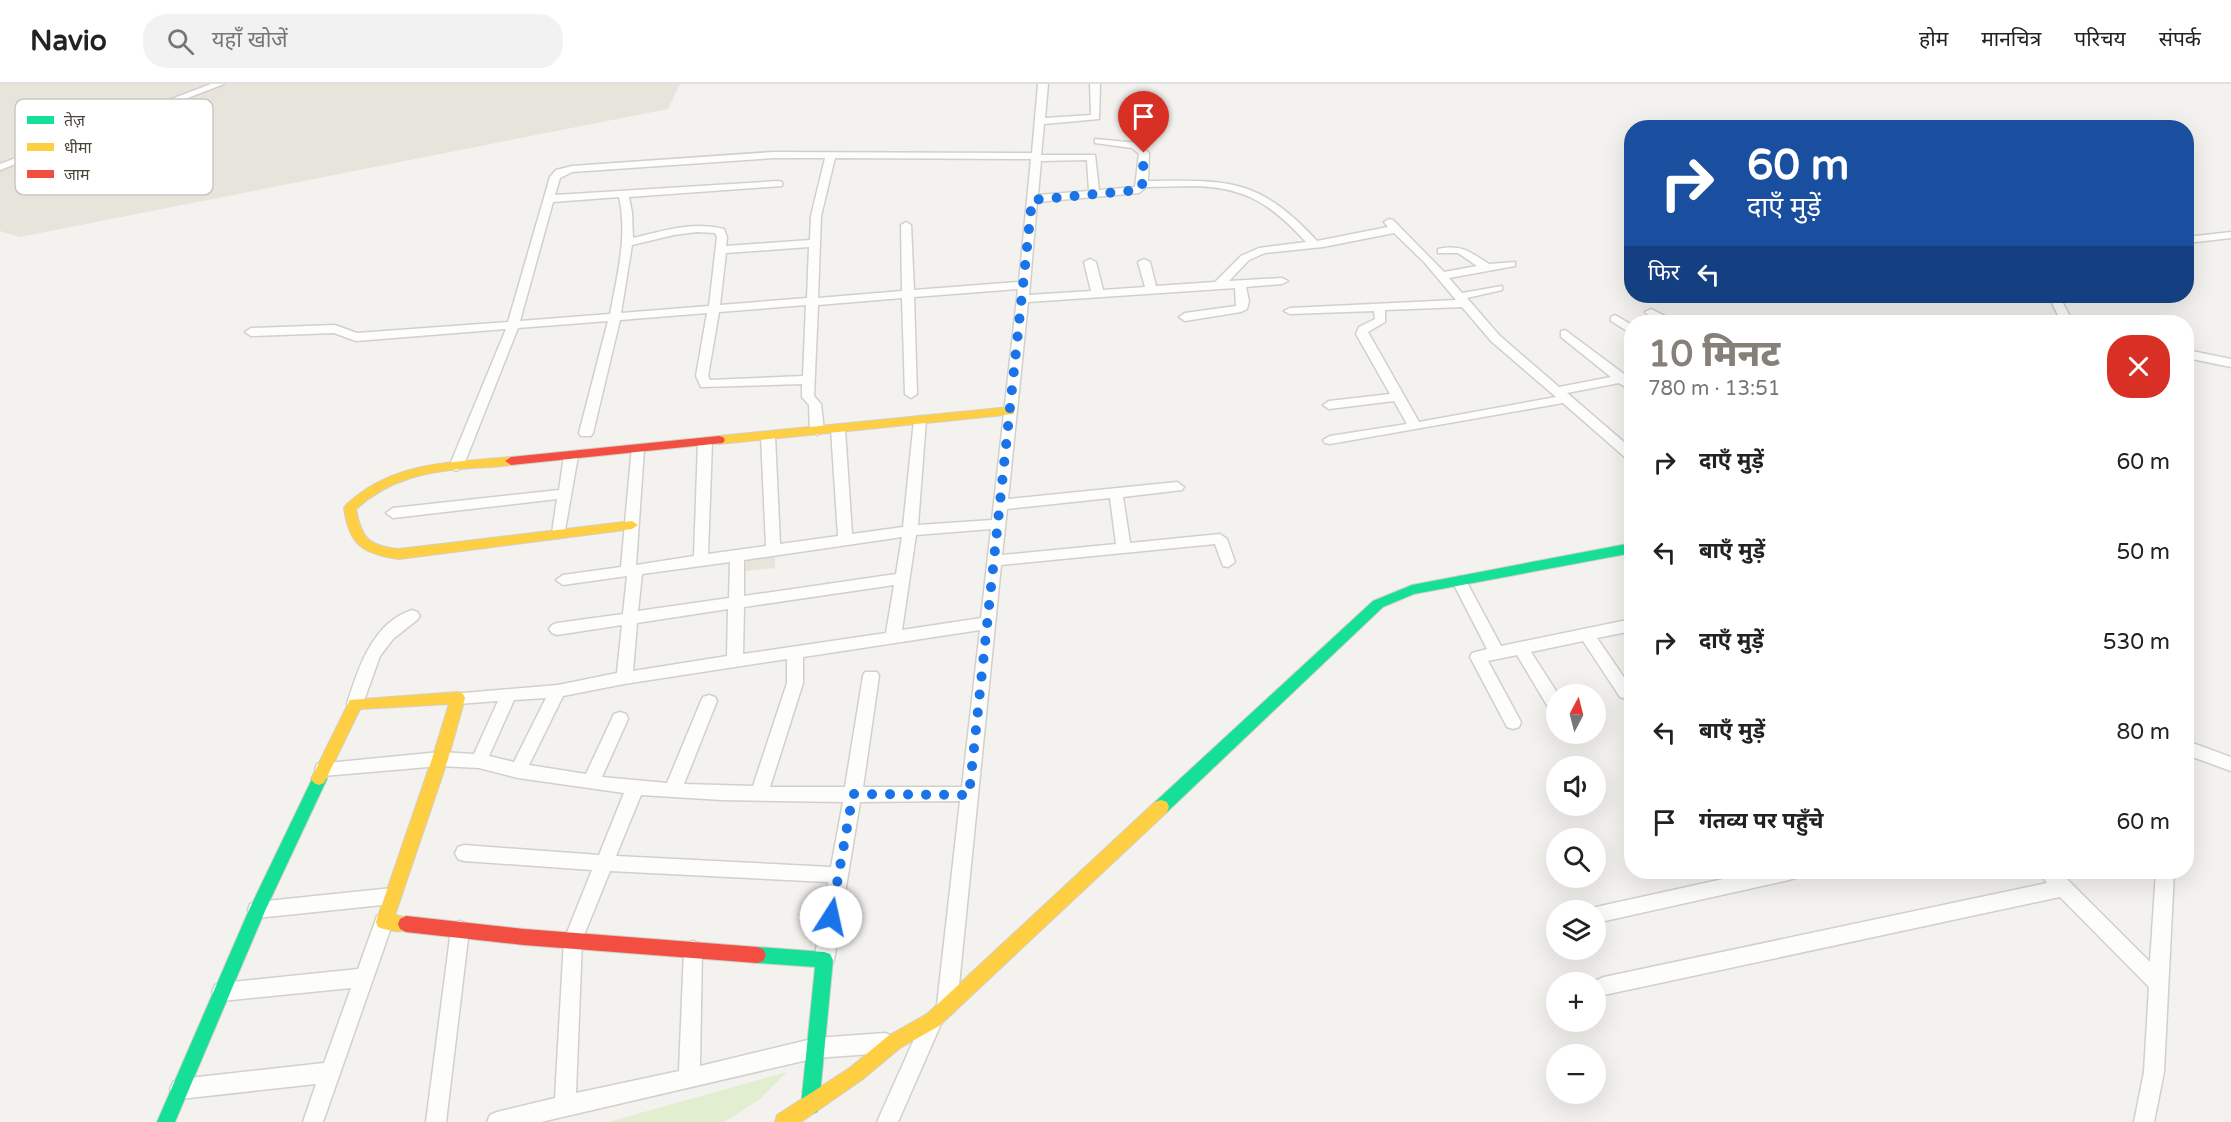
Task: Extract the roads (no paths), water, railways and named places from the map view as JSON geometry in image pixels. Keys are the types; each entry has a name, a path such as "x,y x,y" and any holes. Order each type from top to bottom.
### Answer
{"street":[{"path":"179,99 219,84"},
{"path":"886,1122 940,1014 969,795 1043,84"},
{"path":"1094,194 1092,157 1098,141 1095,84"},
{"path":"1040,121 1096,117"},
{"path":"1032,200 1139,190 1142,184 1144,153 1140,148 1125,143 1098,141"},
{"path":"456,467 513,325 555,177 564,170 761,156 831,154 1092,157"},
{"path":"817,431 815,404 808,397 816,216 831,154"},
{"path":"0,167 15,161"},
{"path":"548,199 778,184"},
{"path":"1142,184 1226,185 1244,190 1259,196 1314,245"},
{"path":"586,433 616,317 627,243 627,209 623,194"},
{"path":"906,225 911,394"},
{"path":"1219,285 1252,254 1263,250 1314,245 1392,226 1441,276 1495,338 1624,449"},
{"path":"627,243 678,230 709,228 720,231 721,250 714,309 702,376 705,384 809,380"},
{"path":"2194,239 2231,236"},
{"path":"721,250 815,243"},
{"path":"1442,251 1460,250 1485,267"},
{"path":"1144,261 1151,290"},
{"path":"1090,262 1098,294"},
{"path":"1441,276 1511,264"},
{"path":"251,332 335,329 356,337 908,294 1023,292 1098,294 1282,281"},
{"path":"1185,317 1241,309 1243,302 1240,284"},
{"path":"1290,311 1461,300 1498,288"},
{"path":"1379,307 1381,320 1363,330 1362,334 1415,427"},
{"path":"1651,312 1656,315"},
{"path":"1615,319 1624,325"},
{"path":"1565,334 1624,377"},
{"path":"2194,355 2231,363"},
{"path":"1330,440 1415,427 1562,395 1624,379"},
{"path":"1329,405 1397,397"},
{"path":"632,525 399,554 386,553 368,546 355,535 350,508 360,493 378,482 391,477 456,467 1010,411"},
{"path":"893,637 910,531 920,420"},
{"path":"837,429 845,540"},
{"path":"768,436 773,550"},
{"path":"701,560 705,442"},
{"path":"624,678 630,619 632,525 637,449"},
{"path":"559,533 572,456"},
{"path":"1000,505 1177,487"},
{"path":"393,513 564,494"},
{"path":"1116,494 1124,549"},
{"path":"562,580 910,531 997,524"},
{"path":"994,561 1220,539 1228,562"},
{"path":"784,1122 857,1073 894,1042 940,1014 1378,604 1412,590 1624,550"},
{"path":"735,661 734,603 737,555"},
{"path":"556,629 903,578"},
{"path":"1459,581 1497,653"},
{"path":"166,1122 257,910 356,704 372,652 385,637 412,616"},
{"path":"356,704 558,691 624,678 988,623"},
{"path":"1513,722 1478,657 1624,627"},
{"path":"1586,634 1624,690"},
{"path":"1521,648 1546,689"},
{"path":"759,793 795,683 795,652"},
{"path":"810,1105 824,960 871,676"},
{"path":"518,771 558,691"},
{"path":"479,761 508,694"},
{"path":"313,1122 440,759 458,698"},
{"path":"673,789 709,701"},
{"path":"591,783 620,719"},
{"path":"2194,751 2231,764"},
{"path":"323,769 440,759 479,761 518,771 634,788 759,793 969,795"},
{"path":"565,1106 573,940 634,788"},
{"path":"464,853 603,863 839,875"},
{"path":"1606,913 1758,879"},
{"path":"2055,879 2159,984"},
{"path":"2144,1122 2154,1072 2165,879"},
{"path":"1606,986 2064,888"},
{"path":"257,910 392,896"},
{"path":"384,922 824,960"},
{"path":"436,1122 460,930"},
{"path":"689,1079 693,950"},
{"path":"222,992 363,978"},
{"path":"496,1122 816,1048 894,1042"},
{"path":"180,1089 330,1072"}]}
